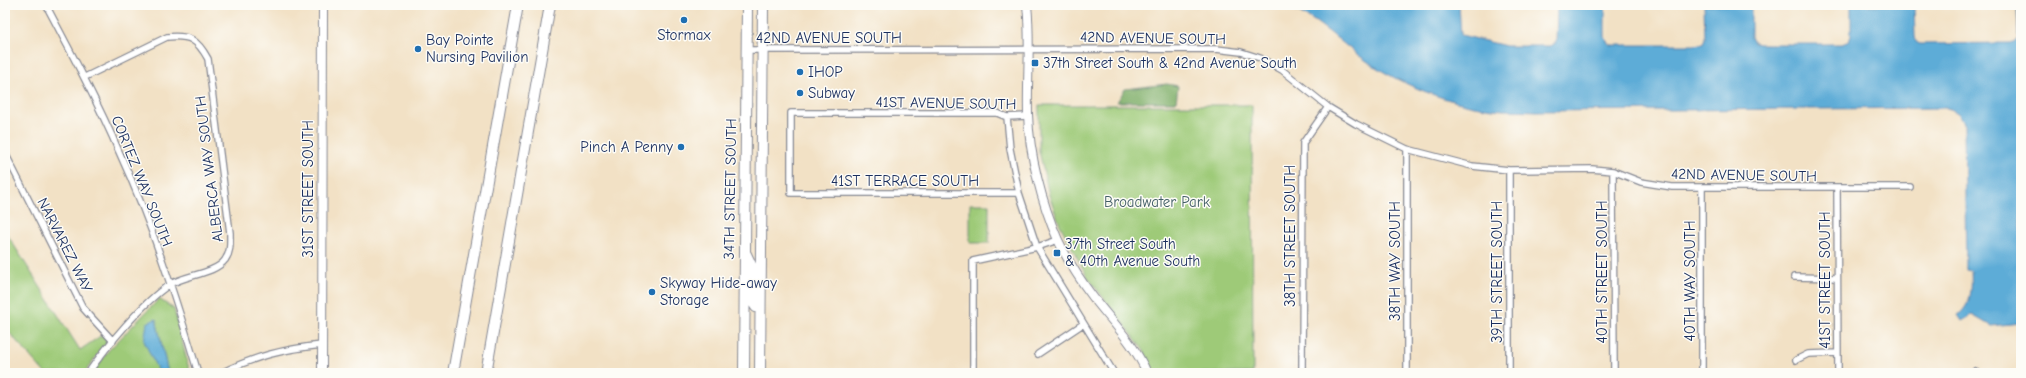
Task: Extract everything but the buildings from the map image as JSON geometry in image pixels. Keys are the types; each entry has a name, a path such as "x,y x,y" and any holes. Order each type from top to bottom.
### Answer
{"highway":[{"path":"453,373 518,5"},
{"path":"486,373 550,5"},
{"name":"34TH STREET SOUTH","path":"744,373 747,5"},
{"name":"34TH STREET SOUTH","path":"760,371 763,5"},
{"path":"745,252 754,269 754,304 760,314"},
{"path":"745,314 753,326 753,351 760,371"}],"street":[{"name":"CORTEZ WAY SOUTH","path":"46,5 84,77 120,154 170,284 198,373"},
{"name":"31ST STREET SOUTH","path":"322,373 323,5"},
{"path":"1027,5 1028,116 1030,148 1058,240 1093,297 1122,331 1142,361 1147,373"},
{"name":"ALBERCA WAY SOUTH","path":"84,77 167,37 180,36 191,38 201,46 208,59 230,233 230,249 225,261 214,268 170,284 149,302 113,340 88,373"},
{"name":"42ND AVENUE SOUTH","path":"747,50 1216,49 1241,52 1260,58 1282,70 1328,107 1356,124 1407,149 1472,166 1509,170 1592,168 1613,172 1640,182 1672,187 1702,189 1910,187"},
{"name":"38TH STREET SOUTH","path":"1302,373 1303,143 1328,107"},
{"name":"41ST AVENUE SOUTH","path":"792,193 791,113 997,113 1007,117 1028,116"},
{"path":"1007,117 1010,149 1019,193 1037,247 1114,373"},
{"name":"38TH WAY SOUTH","path":"1407,149 1407,373"},
{"name":"NARVAREZ WAY","path":"5,153 83,308 113,340"},
{"name":"39TH STREET SOUTH","path":"1509,170 1510,373"},
{"name":"40TH STREET SOUTH","path":"1613,172 1614,373"},
{"name":"41ST STREET SOUTH","path":"1837,187 1838,373"},
{"name":"40TH WAY SOUTH","path":"1702,189 1702,373"},
{"name":"41ST TERRACE SOUTH","path":"792,193 1019,193"},
{"path":"973,373 973,261 1037,247 1058,240"},
{"path":"1794,277 1837,278"},
{"path":"1038,354 1083,324"},
{"path":"222,373 239,364 273,352 322,345"},
{"path":"1796,360 1808,354 1837,353"}],"green space":[{"path":"1167,84 1178,86 1176,102 1117,102 1125,89"},
{"name":"Broadwater Park","path":"1039,105 1252,105 1253,373 1154,373 1144,351 1088,278 1060,225 1049,195 1039,151"},
{"path":"970,204 989,204 989,243 970,243"},
{"path":"5,231 80,350 102,335 108,341 84,373 45,373 5,328"},
{"path":"159,299 174,309 190,373 168,373 156,319 144,341 159,373 93,373 108,351"}],"water":[{"path":"1284,5 1459,5 1461,35 1506,46 1550,46 1556,43 1557,5 1605,5 1605,37 1608,43 1612,45 1697,45 1703,43 1705,38 1704,5 1751,5 1751,37 1754,43 1842,44 1849,41 1851,36 1851,5 1914,5 1915,36 1916,42 1920,44 2011,43 2018,37 2017,5 2021,5 2021,323 1991,326 1972,315 1962,321 1958,315 1963,311 1969,301 1971,271 1966,270 1964,123 1960,115 1953,110 1947,108 1536,111 1498,110 1478,107 1431,94 1387,74 1359,56 1312,19"},
{"path":"156,319 168,373 159,373 144,341 147,323"}],"place":[{"name":"Stormax","path":"684,20"},
{"name":"Bay Pointe Nursing Pavilion","path":"418,49"},
{"name":"37th Street South & 42nd Avenue South","path":"1035,63"},
{"name":"IHOP","path":"800,72"},
{"name":"Subway","path":"800,93"},
{"name":"Pinch A Penny","path":"681,147"},
{"name":"37th Street South & 40th Avenue South","path":"1057,253"},
{"name":"Skyway Hide-away Storage","path":"652,292"}]}
